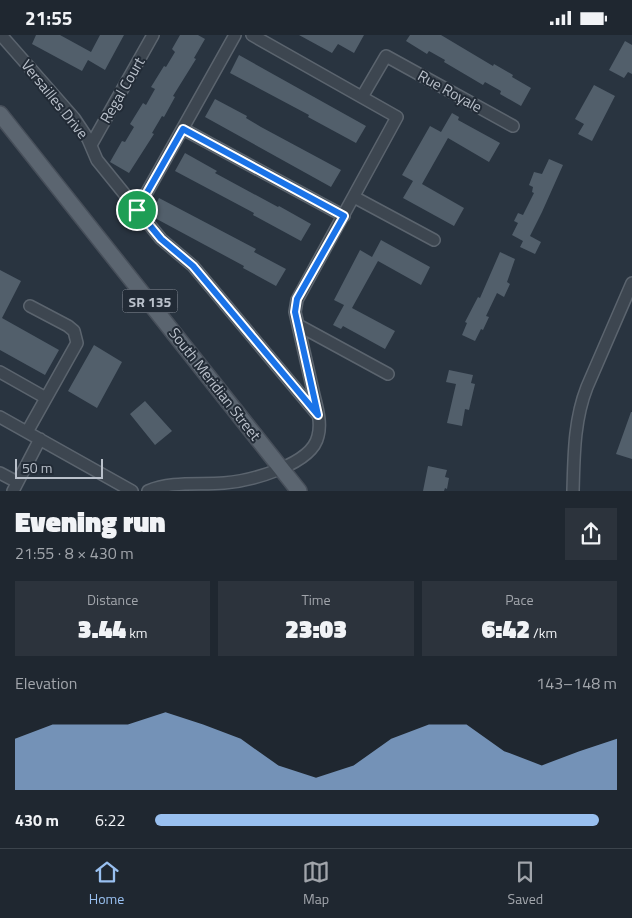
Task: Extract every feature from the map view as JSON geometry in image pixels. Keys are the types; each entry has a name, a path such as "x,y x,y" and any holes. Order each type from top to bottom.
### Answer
{"main road":[{"name":"South Meridian Street","path":"0,114 299,491"}],"street":[{"name":"Versailles Drive","path":"1,35 74,118 91,145 97,160 161,239 193,266 318,415"},
{"name":"Regal Court","path":"91,145 153,35"},
{"path":"137,210 235,35"},
{"path":"148,491 162,486 240,481 281,467 300,458 315,445 318,437 318,415 295,312 297,299 397,117 252,35"},
{"name":"Rue Royale","path":"362,97 386,56 513,126"},
{"path":"183,129 344,216"},
{"path":"354,197 434,240"},
{"path":"573,491 576,432 582,403 587,387 632,283"},
{"path":"27,432 77,343 74,331 68,326 30,307"},
{"path":"298,325 388,375"},
{"path":"0,372 46,398"},
{"path":"0,417 132,491"},
{"path":"0,473 15,486 40,439"}],"building":[{"path":"36,35 60,35 91,52 100,35 124,35 105,70 88,60 82,71 32,44"},
{"path":"180,35 198,35 205,39 194,58 196,59 173,96 175,97 164,117 162,116 152,133 154,134 129,173 110,162 122,141 125,142 134,127 130,124 143,103 146,105 155,89 151,87 175,52 172,49"},
{"path":"299,35 364,35 354,53 338,44 332,53"},
{"path":"410,35 441,35 493,66 494,64 513,75 512,77 531,88 521,106 500,94 501,91 485,82 483,85 444,62 445,60 429,51 427,54 406,41"},
{"path":"625,41 632,45 632,74 628,72 624,78 609,70"},
{"path":"239,55 366,126 356,143 308,117 309,115 230,73"},
{"path":"594,85 615,96 592,141 578,134 584,124 575,119"},
{"path":"215,99 247,116 246,118 261,127 341,170 331,187 205,117"},
{"path":"452,113 459,117 458,120 500,143 489,162 448,138 422,184 464,208 454,226 403,198 413,181 402,175 430,126 441,132"},
{"path":"185,153 217,171 215,173 311,224 301,241 253,215 254,213 175,171"},
{"path":"549,159 563,165 530,236 541,242 535,254 520,247 523,241 512,235 518,223 514,221 518,213 523,215 534,193 532,192 533,187 529,185 534,172 542,174"},
{"path":"159,198 256,249 254,252 286,269 276,286 243,268 244,266 153,217 151,214"},
{"path":"381,240 430,267 421,285 378,261 352,308 395,331 385,349 343,326 341,329 333,325 344,305 334,300 360,250 372,257"},
{"path":"500,252 515,259 507,282 510,284 504,297 497,293 486,316 489,317 475,341 462,335 467,323 465,322 478,297 480,298"},
{"path":"0,270 21,281 2,318 59,350 45,375 0,350"},
{"path":"94,345 122,362 97,408 68,391"},
{"path":"449,370 473,375 471,383 475,384 469,410 465,409 462,426 447,423 456,384 446,382"},
{"path":"145,401 172,431 155,445 130,414"},
{"path":"632,412 632,459 616,454"},
{"path":"428,466 447,470 445,477 449,478 447,489 445,488 444,491 423,491"}],"route":[{"path":"183,129 344,216 297,299 295,312 318,415 193,266 161,239 137,210 183,129"}]}
